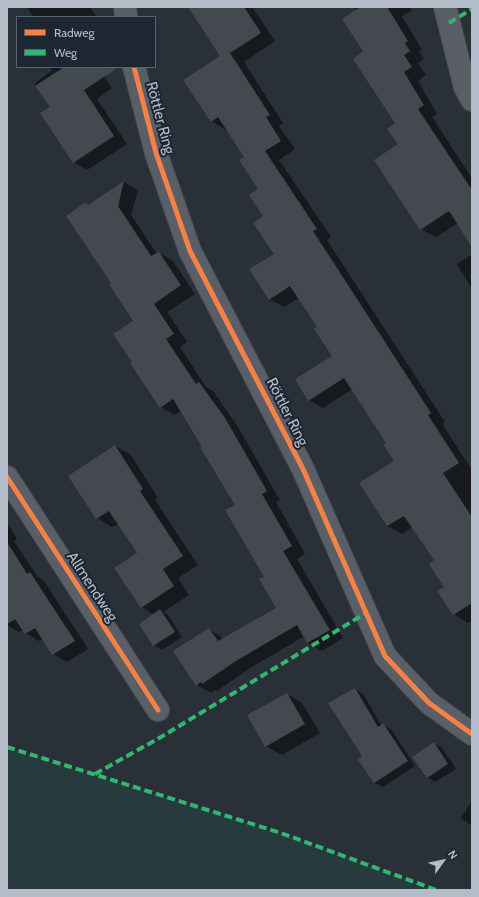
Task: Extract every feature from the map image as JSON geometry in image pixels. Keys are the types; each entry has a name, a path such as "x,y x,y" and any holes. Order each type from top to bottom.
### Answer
{"street":[{"path":"445,7 465,87 472,100"},
{"name":"Röttler Ring","path":"134,68 156,153 190,251 303,468 385,656 429,703 472,734"},
{"name":"Allmendweg","path":"7,478 158,710"}],"green space":[{"path":"7,747 281,833 436,890 7,890"}],"building":[{"path":"188,7 244,7 261,33 230,53 270,115 266,117 281,141 265,151 317,229 313,231 431,413 428,415 459,463 443,473 472,517 472,603 453,615 437,591 444,587 429,564 434,560 404,516 387,526 359,483 394,461 383,444 386,443 344,378 308,401 295,379 332,356 314,329 317,327 290,286 269,300 249,269 274,254 253,223 263,216 249,195 258,189 239,160 244,157 218,117 211,122 183,80 220,56"},
{"path":"360,7 387,7 408,41 405,43 410,51 404,55 412,67 404,72 424,105 418,109 472,190 472,247 449,211 420,230 374,160 398,144 387,129 395,123 353,59 363,51 342,19"},
{"path":"62,68 117,68 84,90 114,136 73,163 40,113 50,107 35,86"},
{"path":"124,181 118,206 151,256 159,252 181,285 154,304 174,334 166,339 196,384 199,382 225,418 267,491 262,494 292,546 283,551 330,630 307,643 297,625 236,661 202,684 201,682 196,686 173,651 209,628 218,641 276,608 259,579 264,577 225,510 235,505 200,447 202,447 173,399 160,408 113,334 133,321 109,284 111,283 66,216 86,202 88,205"},
{"path":"115,445 143,489 140,491 183,556 163,569 174,586 141,608 114,568 137,553 109,511 96,519 68,476"},
{"path":"7,542 27,574 30,572 75,641 52,655 35,628 25,634 15,619 7,624"},
{"path":"160,609 175,632 153,646 139,624"},
{"path":"355,688 378,727 383,723 408,761 374,783 358,760 362,756 328,703"},
{"path":"287,693 305,724 265,747 247,715"},
{"path":"434,742 448,764 427,778 412,757"}],"marked path":[{"path":"449,23 472,9"},
{"path":"95,774 161,737 366,613"},
{"path":"7,747 281,833 436,890"}],"cycle path":[{"path":"134,68 156,153 190,251 303,469 385,656 429,703 472,734"},
{"path":"7,477 158,710"}]}
